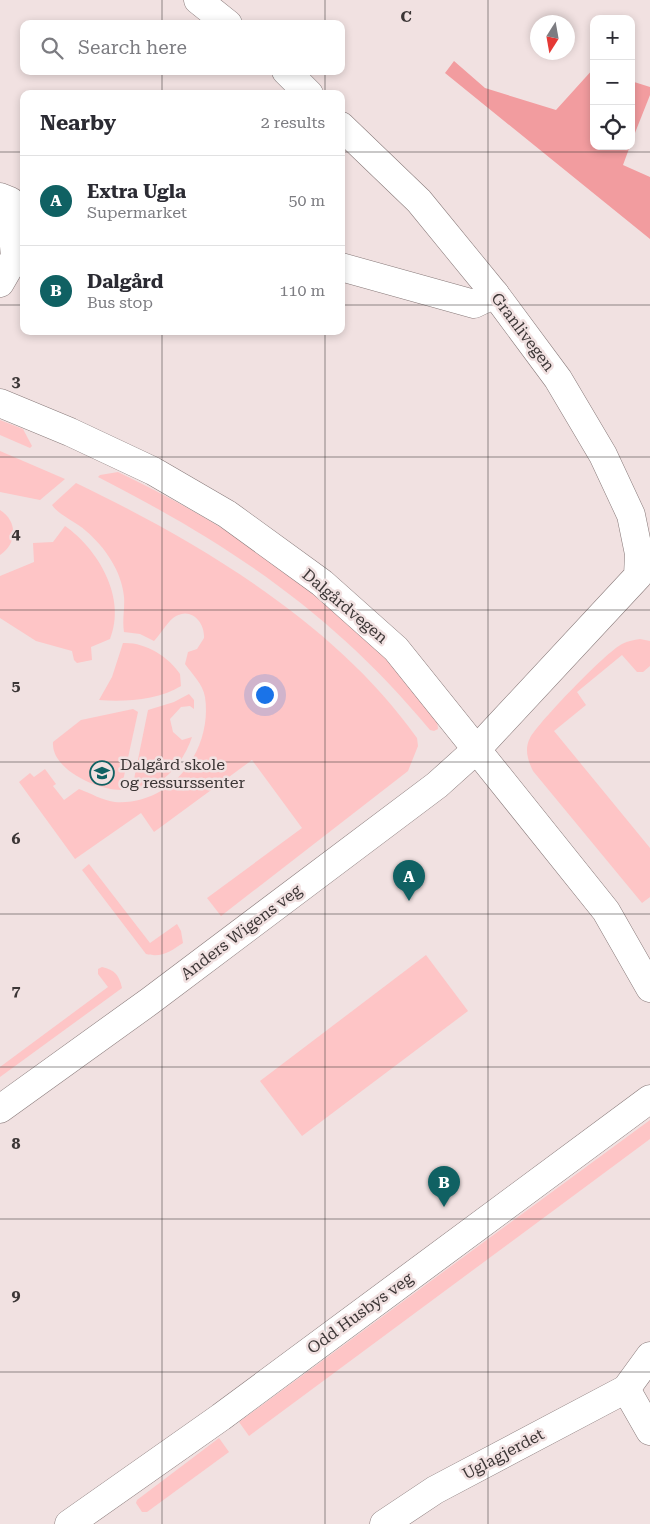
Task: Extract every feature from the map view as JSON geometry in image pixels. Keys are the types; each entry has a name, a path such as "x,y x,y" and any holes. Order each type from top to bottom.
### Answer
{"street":[{"path":"198,0 223,20"},
{"path":"290,75 305,90"},
{"name":"Granlivegen","path":"345,130 419,202 495,294 558,379 603,455 631,515 644,584 477,749"},
{"path":"0,283 15,257 11,198"},
{"path":"345,268 474,304 495,294"},
{"name":"Dalgårdvegen","path":"0,403 70,432 153,471 234,520 322,584 396,648 606,911 650,988"},
{"name":"Anders Wigens veg","path":"0,1108 150,1001 438,785 477,749"},
{"name":"Dalgårdvegen","path":"606,911 650,951"},
{"name":"Odd Husbys veg","path":"69,1524 221,1417 650,1099"},
{"name":"Uglagjerdet","path":"384,1524 434,1490 626,1389 650,1356"},
{"path":"626,1389 650,1431"}],"shaded area":[{"path":"454,61 485,88 556,110 590,72 590,150 629,150 623,165 650,177 650,239 445,73"},
{"path":"635,82 650,87 650,95 635,133"},
{"path":"0,420 23,429 32,446 30,448 0,435"},
{"path":"0,451 65,479 40,500 0,492"},
{"path":"118,472 221,527 287,571 318,595 376,646 437,720 438,729 430,730 394,689 356,651 318,617 278,586 236,556 192,529 98,477"},
{"path":"76,483 170,532 263,590 347,658 384,697 417,738 418,746 408,771 221,916 207,898 302,828 252,760 154,832 141,813 75,859 19,782 30,773 34,777 45,769 56,784 53,786 64,800 79,789 102,799 115,802 135,801 154,795 170,785 184,771 195,755 206,717 204,692 200,683 185,664 188,652 197,649 204,638 200,622 192,615 182,614 176,616 154,641 140,634 124,632 123,588 116,569 106,552 93,537 52,505"},
{"path":"0,510 10,520 13,532 10,545 0,555"},
{"path":"65,526 77,536 98,561 112,591 115,607 110,639 91,647 92,660 77,663 74,660 72,651 36,641 0,618 0,576 34,562 33,543 53,542"},
{"path":"640,639 650,641 650,666 643,672 637,672 622,655 577,692 586,705 554,731 650,848 650,897 642,903 533,771 527,751 528,742 536,730 588,673 622,644"},
{"path":"123,643 131,643 148,648 169,661 180,674 181,686 163,694 142,699 99,700 112,677"},
{"path":"189,694 194,700 194,709 190,706 181,707 170,719 173,732 182,740 192,737 183,756 162,780 143,788 132,789 148,710 174,702"},
{"path":"133,709 138,712 121,790 100,786 78,776 60,761 54,752 53,742 81,720"},
{"path":"89,864 150,943 177,924 181,931 183,943 162,954 146,954 82,870"},
{"path":"426,955 468,1011 302,1136 260,1081"},
{"path":"102,967 116,974 122,988 0,1077 0,1067 108,987 98,974 98,969"},
{"path":"650,1120 650,1139 249,1436 239,1422"},
{"path":"219,1438 229,1452 147,1512 142,1512 136,1503 137,1500"}],"place":[{"name":"Dalgård skole og ressurssenter","path":"102,773"},
{"name":"Extra Ugla","path":"409,901"},
{"name":"Dalgård","path":"444,1207"}]}
